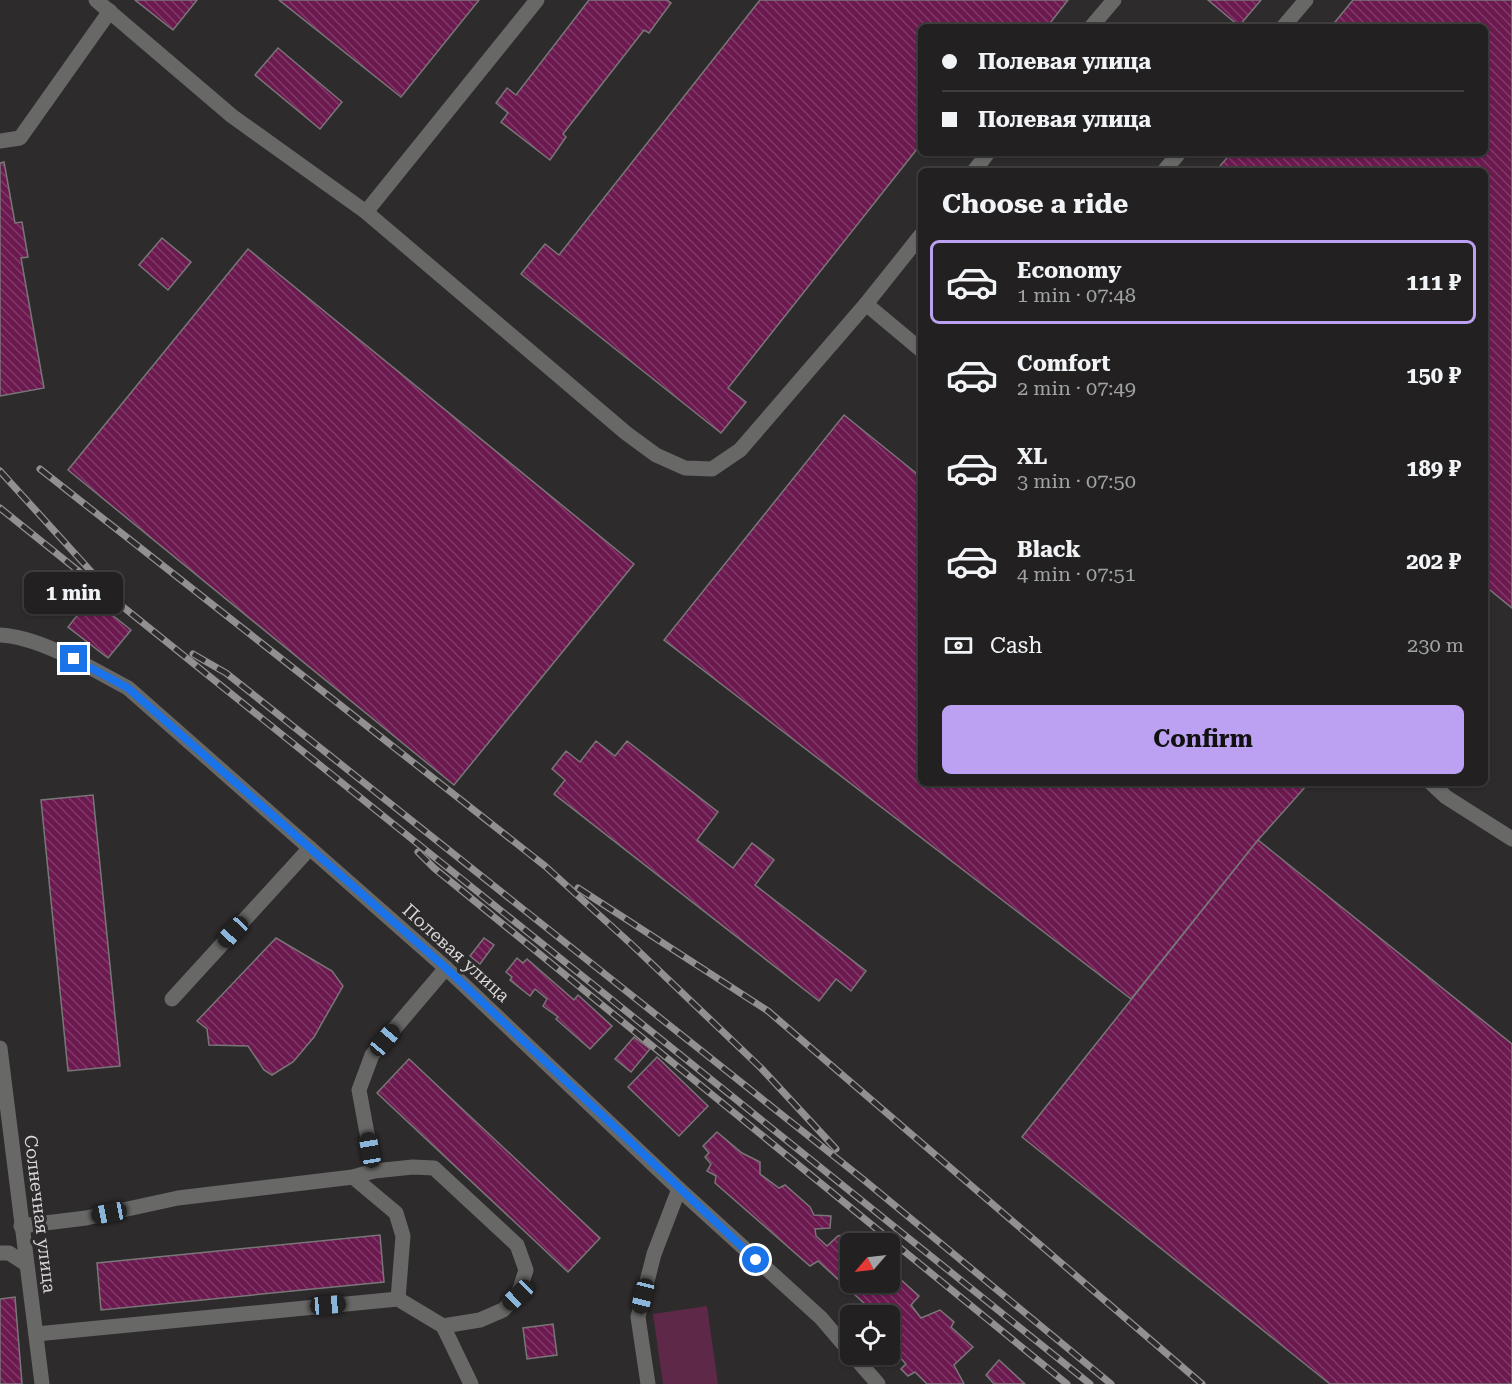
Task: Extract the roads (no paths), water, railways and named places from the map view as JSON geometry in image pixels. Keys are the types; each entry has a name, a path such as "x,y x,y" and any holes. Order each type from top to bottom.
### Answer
{"street":[{"path":"96,0 232,116 366,212 626,433 656,455 685,468 712,469 740,450 866,304 918,239"},
{"path":"366,212 537,0"},
{"path":"1094,24 1114,0"},
{"path":"1286,24 1306,0"},
{"path":"0,141 20,138 110,11"},
{"path":"976,168 986,156"},
{"path":"1166,168 1176,156"},
{"path":"866,304 918,348"},
{"name":"Полевая улица","path":"0,635 17,636 74,659 128,688 446,968 679,1189 821,1318 840,1340"},
{"path":"1434,786 1446,797 1512,839"},
{"path":"172,999 310,848"},
{"path":"374,1171 359,1090 372,1055 446,968"},
{"name":"Солнечная улица","path":"0,1048 42,1384"},
{"path":"21,1226 86,1218 178,1198 353,1177 374,1171 413,1167 434,1168 517,1245 526,1270 518,1295 503,1310 480,1320 443,1326"},
{"path":"353,1177 396,1213 403,1236 398,1299"},
{"path":"648,1384 638,1317 654,1254 679,1189"},
{"path":"0,1253 9,1253 26,1264"},
{"path":"36,1334 398,1299 443,1326 471,1384"},
{"name":"Полевая улица","path":"861,1365 878,1384"}],"railway":[{"path":"40,469 545,866 630,943 761,1068 836,1149"},
{"path":"0,471 97,578"},
{"path":"0,508 1090,1384"},
{"path":"193,654 226,673 864,1180 1111,1384"},
{"path":"418,852 434,868 1067,1384"},
{"path":"578,888 768,1011 1202,1384"}]}
